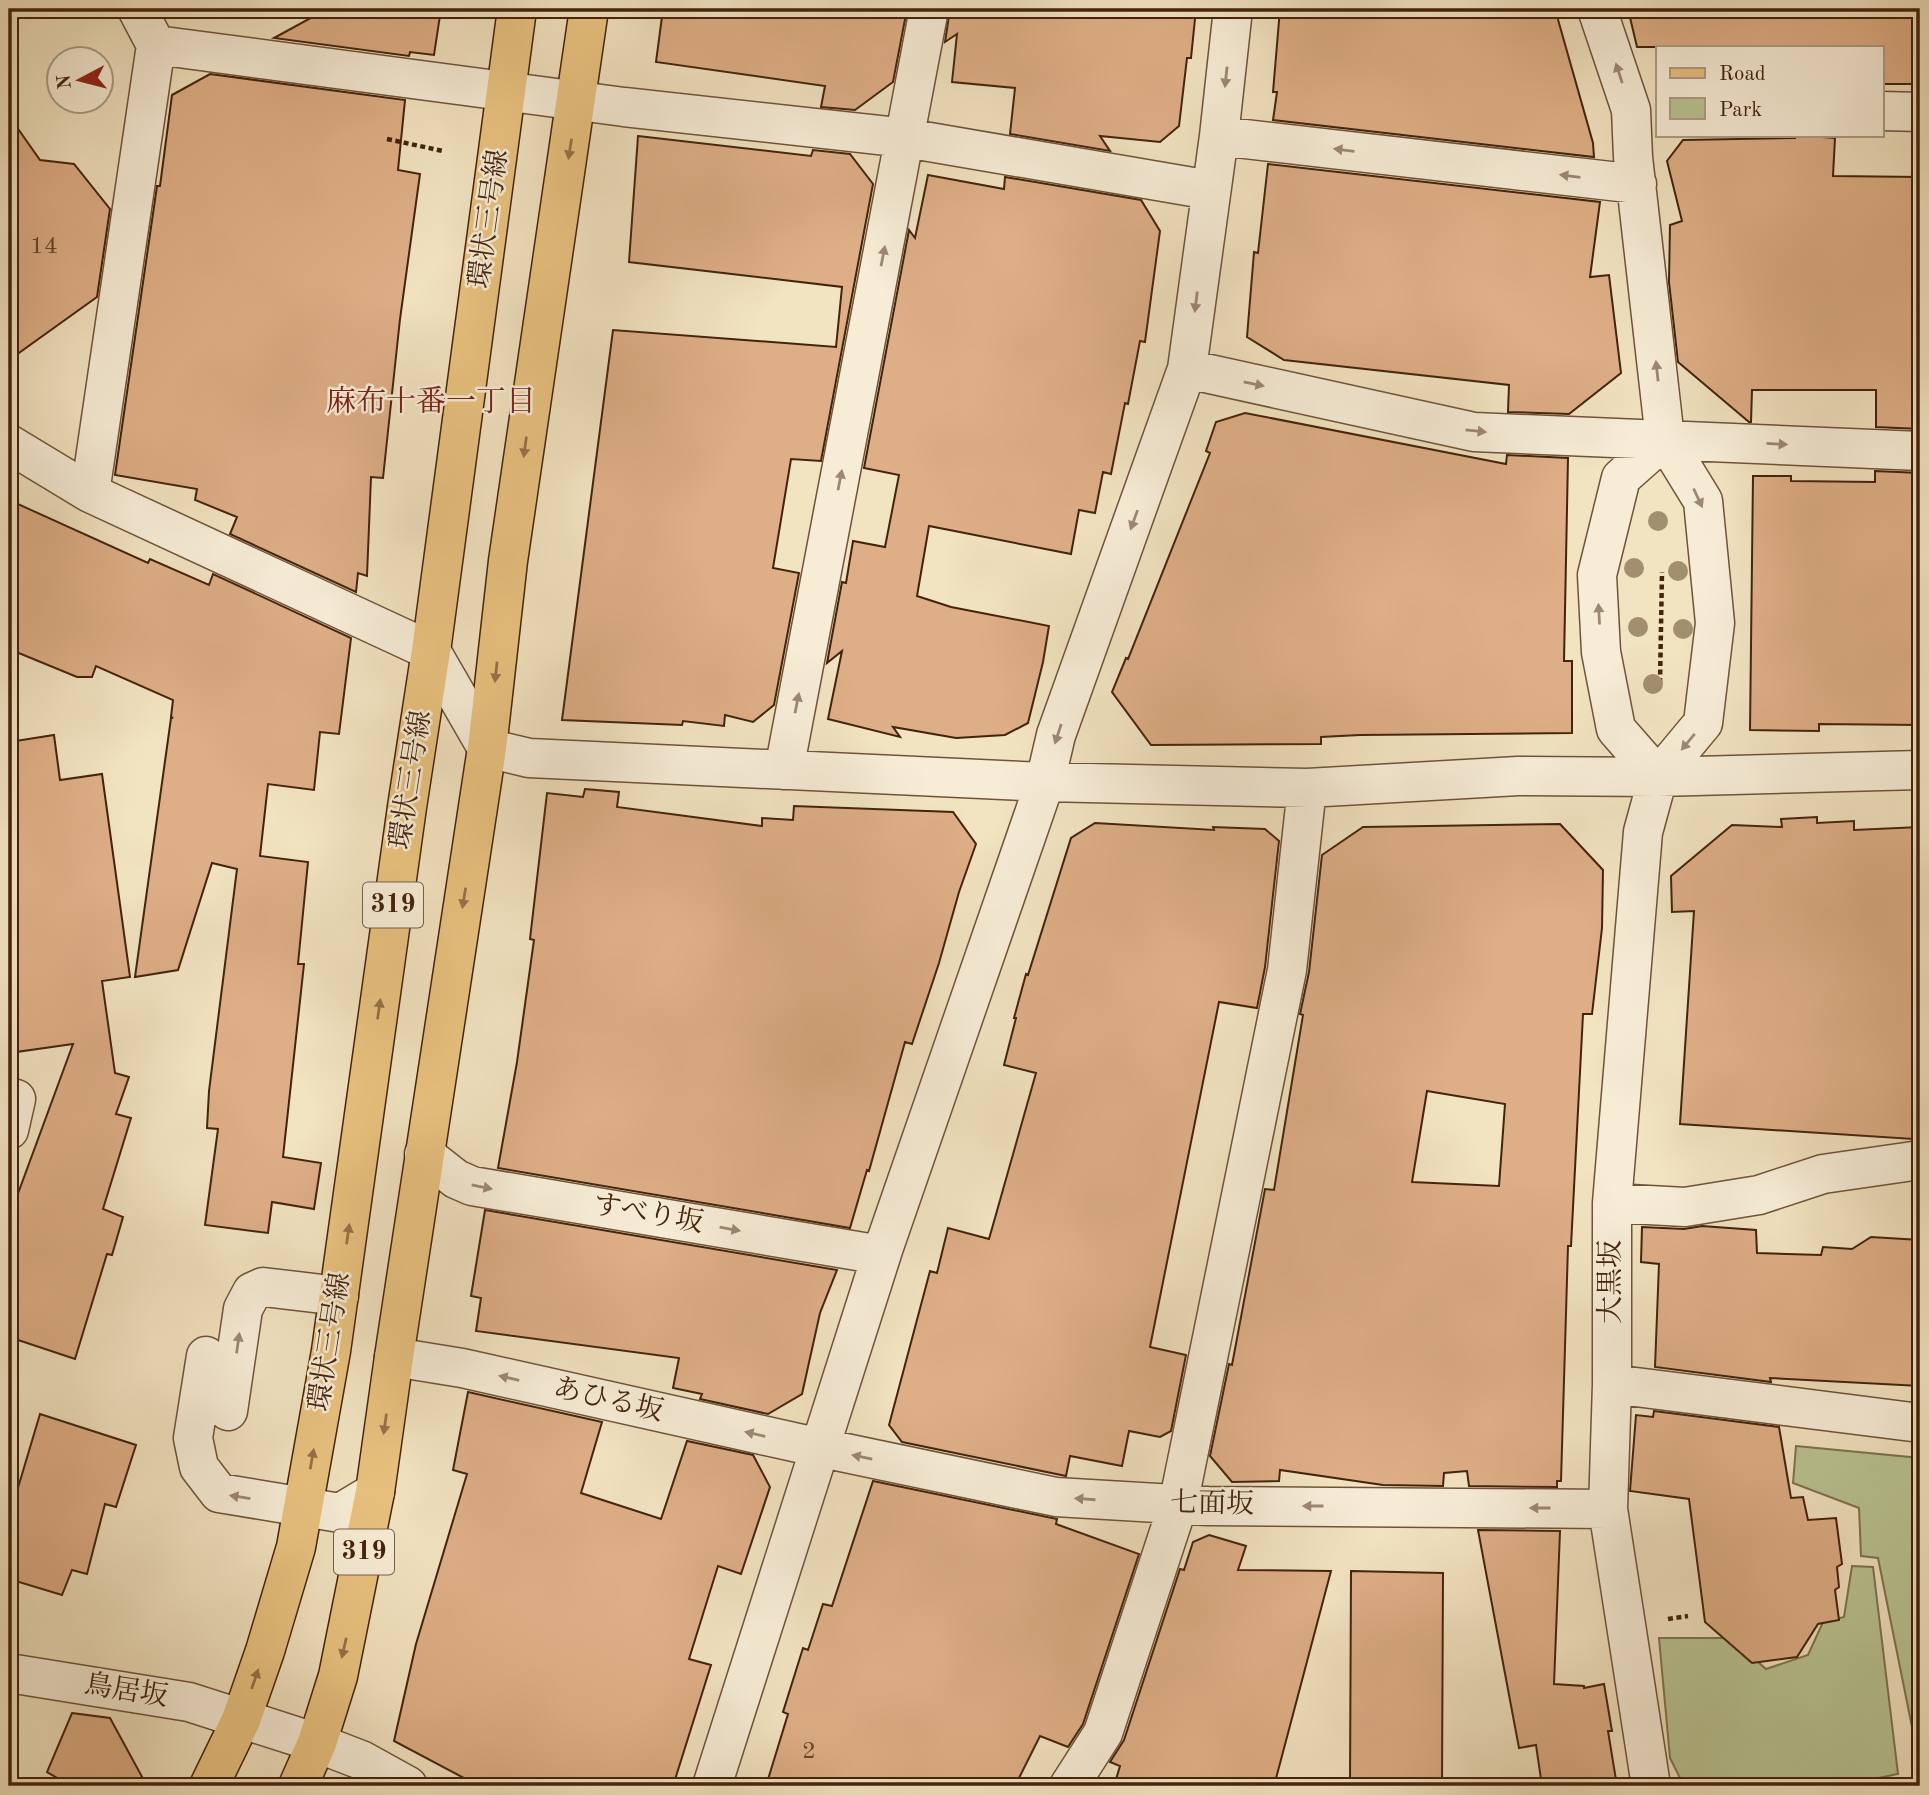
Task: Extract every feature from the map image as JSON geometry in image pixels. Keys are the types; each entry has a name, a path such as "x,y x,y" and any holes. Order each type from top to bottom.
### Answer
{"main road":[{"name":"環状三号線","path":"209,1786 241,1720 265,1651 296,1546 304,1506 339,1296 407,807 432,651 517,9"},
{"name":"319","path":"298,1786 317,1743 338,1676 375,1492 487,748 508,561 589,9"}],"street":[{"path":"90,493 156,45 137,9"},
{"path":"784,770 929,9"},
{"path":"712,1786 881,1255 1045,782 1056,735 1188,369 1233,9"},
{"path":"1597,9 1644,109 1637,184 1665,439 1703,501 1715,623 1703,723 1658,777"},
{"path":"156,45 577,101 906,138 1210,190"},
{"path":"1884,111 1920,111"},
{"path":"1219,136 1637,184"},
{"path":"1188,369 1474,432 1920,451"},
{"path":"1658,777 1616,729 1601,652 1597,575 1621,478 1665,439"},
{"path":"9,444 90,493 432,651 487,748 529,758 1045,782 1307,788 1518,776 1658,777 1920,770"},
{"name":"大黒坂","path":"1650,1786 1608,1509 1612,1384 1612,1203 1643,832 1658,777"},
{"path":"1069,1786 1103,1733 1178,1505 1287,970 1307,788"},
{"path":"9,1097 16,1099 9,1130"},
{"name":"すべり坂","path":"424,1153 456,1179 472,1186 881,1255"},
{"path":"1612,1203 1685,1207 1759,1195 1823,1174 1920,1160"},
{"path":"228,1410 243,1309 252,1292 263,1287 339,1296"},
{"path":"206,1356 193,1438 199,1466 219,1493 340,1513 375,1492"},
{"name":"あひる坂","path":"394,1357 462,1368 821,1448"},
{"path":"1612,1384 1920,1423"},
{"name":"七面坂","path":"821,1448 1056,1497 1178,1505 1608,1509"},
{"name":"鳥居坂","path":"9,1672 189,1702 317,1743 361,1760 408,1786"}],"path":[{"path":"387,139 443,151"},
{"path":"1660,697 1663,562"}],"green space":[{"path":"1796,1446 1920,1458 1920,1743 1915,1742 1878,1558 1861,1556 1859,1508 1793,1483"},
{"path":"1852,1566 1873,1567 1898,1774 1839,1786 1684,1786 1670,1758 1659,1638 1731,1638 1766,1669 1808,1655 1823,1622 1844,1617"}],"building":[{"path":"327,9 441,9 434,55 410,52 409,56 274,38"},
{"path":"663,9 907,9 893,82 855,110 821,107 825,86 656,62"},
{"path":"950,9 1196,9 1179,126 1160,142 1100,136 1110,151 1010,134 1015,88 952,82 957,34 945,42"},
{"path":"1280,9 1555,9 1593,143 1594,157 1273,120 1277,92 1273,92"},
{"path":"1628,9 1920,9 1920,84 1884,84 1884,46 1637,47"},
{"path":"210,74 405,100 398,170 420,174 400,319 383,478 371,477 367,576 358,573 356,592 230,534 237,517 195,500 197,489 115,475 172,95"},
{"path":"9,116 40,160 74,164 110,209 97,297 9,360"},
{"path":"638,136 811,156 813,150 850,154 873,184 821,461 791,459 773,568 799,573 774,705 753,722 725,715 724,726 683,721 682,725 562,720 613,330 836,347 842,287 629,262"},
{"path":"1835,138 1833,176 1920,177 1920,429 1876,427 1876,390 1752,390 1749,422 1678,362 1669,282 1670,225 1682,221 1667,161 1683,140"},
{"path":"1268,164 1600,202 1590,277 1609,275 1621,373 1569,414 1508,412 1509,385 1284,360 1247,337 1254,252 1258,253"},
{"path":"928,175 1004,189 1005,177 1141,200 1160,231 1145,342 1140,341 1111,474 1103,472 1095,513 1079,510 1071,554 929,526 917,596 951,607 1049,626 1028,723 1005,735 956,738 893,727 900,737 828,719 842,651 827,663 842,582 846,583 853,541 885,547 899,475 864,468 909,230 915,238"},
{"path":"1245,413 1506,464 1507,455 1568,458 1564,661 1572,661 1572,733 1360,735 1321,737 1321,744 1151,745 1112,692 1126,658 1128,659 1210,453 1206,451 1216,422"},
{"path":"1875,471 1920,473 1920,725 1819,724 1819,731 1750,730 1753,476 1791,476 1791,481 1875,482"},
{"path":"9,500 148,563 150,559 209,585 213,574 351,638 339,734 320,732 314,790 268,784 260,856 308,862 298,964 304,964 283,1157 321,1163 314,1209 272,1202 268,1233 205,1225 218,1129 207,1128 209,1091 237,869 212,863 178,970 135,977 173,718 173,700 96,666 92,677 77,677 9,649"},
{"path":"54,735 60,780 102,774 130,977 102,981 115,1073 129,1077 116,1114 131,1118 103,1209 123,1217 112,1255 107,1254 75,1359 9,1337 9,1218 73,1044 9,1053 9,742"},
{"path":"585,789 619,792 617,807 762,826 762,818 793,820 794,806 953,812 976,844 912,1044 905,1042 850,1228 498,1168 517,1062 534,940 530,939 547,793 583,797"},
{"path":"1817,817 1817,823 1854,821 1854,830 1920,827 1920,1025 1913,1139 1680,1124 1694,911 1672,912 1671,876 1732,825 1782,827 1781,819"},
{"path":"1095,823 1214,830 1213,827 1265,829 1279,841 1265,967 1257,1008 1219,1002 1150,1347 1186,1355 1171,1431 1160,1437 1129,1431 1122,1466 1070,1456 1066,1476 902,1442 889,1425 930,1271 937,1273 948,1228 989,1239 1036,1073 1004,1065 1014,1018 1071,838"},
{"path":"1560,824 1603,870 1602,928 1592,1014 1583,1014 1571,1246 1568,1246 1561,1481 1557,1481 1557,1487 1469,1486 1467,1471 1444,1473 1443,1486 1383,1485 1280,1470 1279,1481 1232,1482 1210,1456 1229,1364 1232,1365 1265,1189 1274,1190 1303,1015 1300,1014 1309,972 1322,855 1363,827","holes":["1427,1091 1505,1104 1499,1186 1412,1182"]},
{"path":"485,1210 837,1270 820,1313 802,1394 768,1414 700,1399 702,1394 673,1388 679,1358 476,1331 481,1298 471,1296"},
{"path":"1702,1226 1756,1230 1757,1253 1821,1255 1823,1247 1852,1249 1871,1237 1920,1240 1920,1386 1770,1378 1771,1382 1655,1367 1659,1264 1641,1262 1642,1227 1684,1229"},
{"path":"468,1392 602,1422 581,1493 661,1519 687,1441 753,1455 770,1487 741,1574 718,1566 689,1659 711,1665 673,1786 479,1786 394,1741 416,1644 467,1474 453,1470"},
{"path":"1654,1411 1779,1427 1791,1498 1803,1497 1808,1520 1836,1518 1842,1564 1837,1567 1839,1587 1835,1590 1839,1620 1818,1624 1797,1657 1752,1663 1705,1622 1689,1499 1630,1491 1636,1415 1653,1417"},
{"path":"40,1414 136,1445 116,1507 105,1504 87,1574 72,1570 62,1595 9,1579 9,1518"},
{"path":"873,1481 1057,1519 1056,1524 1139,1554 1083,1724 1068,1747 1040,1736 1015,1786 766,1786 788,1714 783,1712 803,1648 808,1650 823,1604 832,1606"},
{"path":"1478,1530 1560,1531 1554,1684 1584,1688 1604,1684 1617,1786 1542,1786 1536,1745 1519,1748"},
{"path":"1209,1535 1246,1546 1238,1570 1331,1571 1274,1786 1114,1786 1120,1766 1110,1762 1124,1740 1180,1569 1184,1570 1193,1542"},
{"path":"1351,1571 1443,1573 1442,1786 1350,1786"},
{"path":"72,1713 110,1718 147,1786 71,1786 47,1772"}],"district":[{"name":"麻布十番一丁目","path":"431,403"}]}
